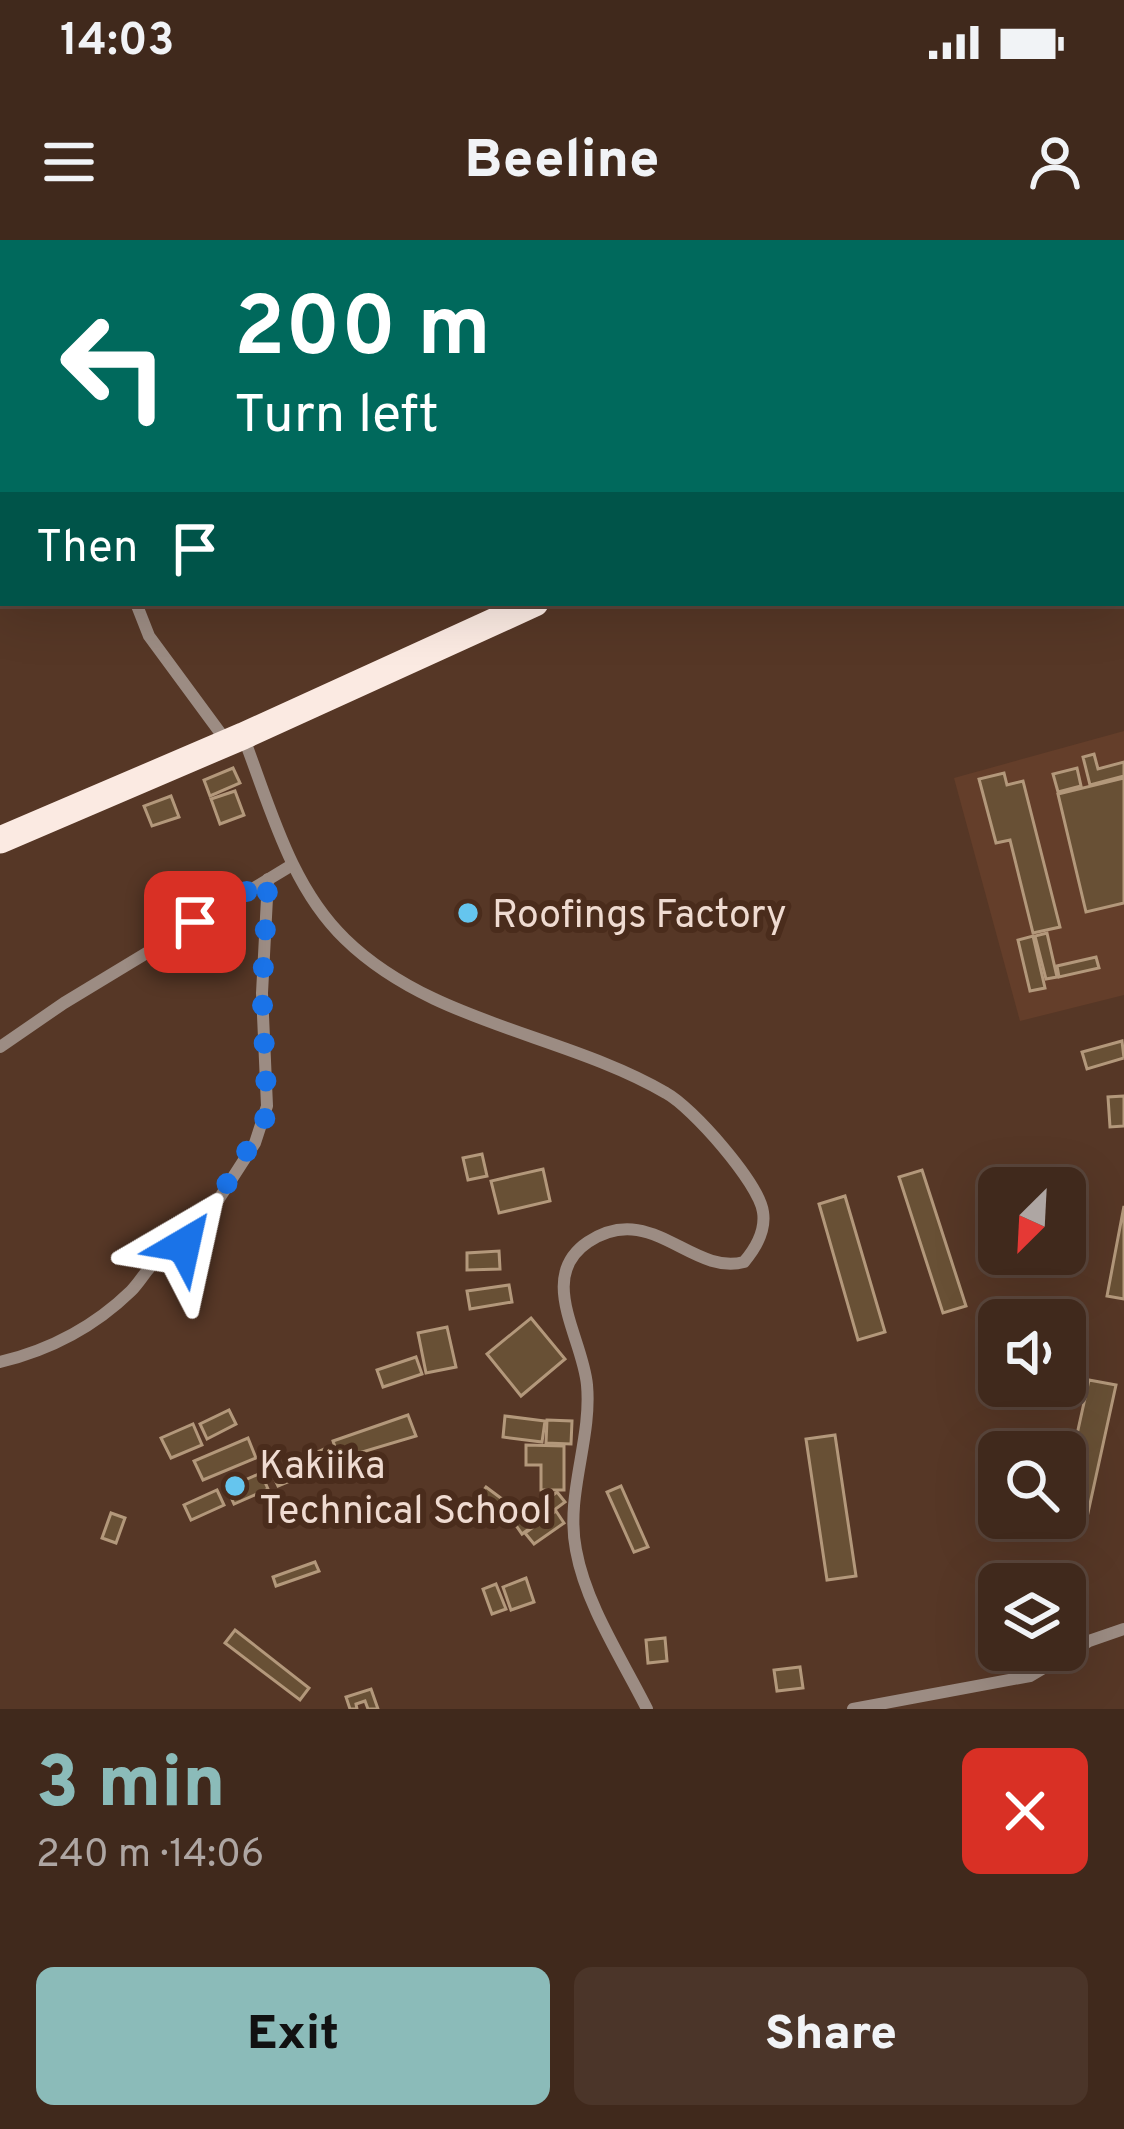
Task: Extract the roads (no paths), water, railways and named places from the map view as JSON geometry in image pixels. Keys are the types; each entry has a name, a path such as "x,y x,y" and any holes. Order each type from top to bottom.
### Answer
{"highway":[{"path":"0,840 528,606"}],"street":[{"path":"137,606 149,635 236,739 292,866 348,943 402,980 532,1039 614,1065 672,1096 704,1125 755,1192 763,1211 762,1230 744,1262 719,1264 668,1238 621,1229 587,1243 563,1272 563,1297 587,1386 574,1508 576,1553 589,1591 647,1709"},
{"path":"0,1047 64,1003 292,866"},
{"path":"0,1362 66,1340 126,1295 160,1257 195,1236 255,1143 267,1106 262,993 268,879"},
{"path":"853,1709 1030,1676 1089,1641 1124,1630"}],"place":[{"name":"Roofings Factory","path":"468,913"},
{"name":"Kakiika Technical School","path":"235,1486"}]}
